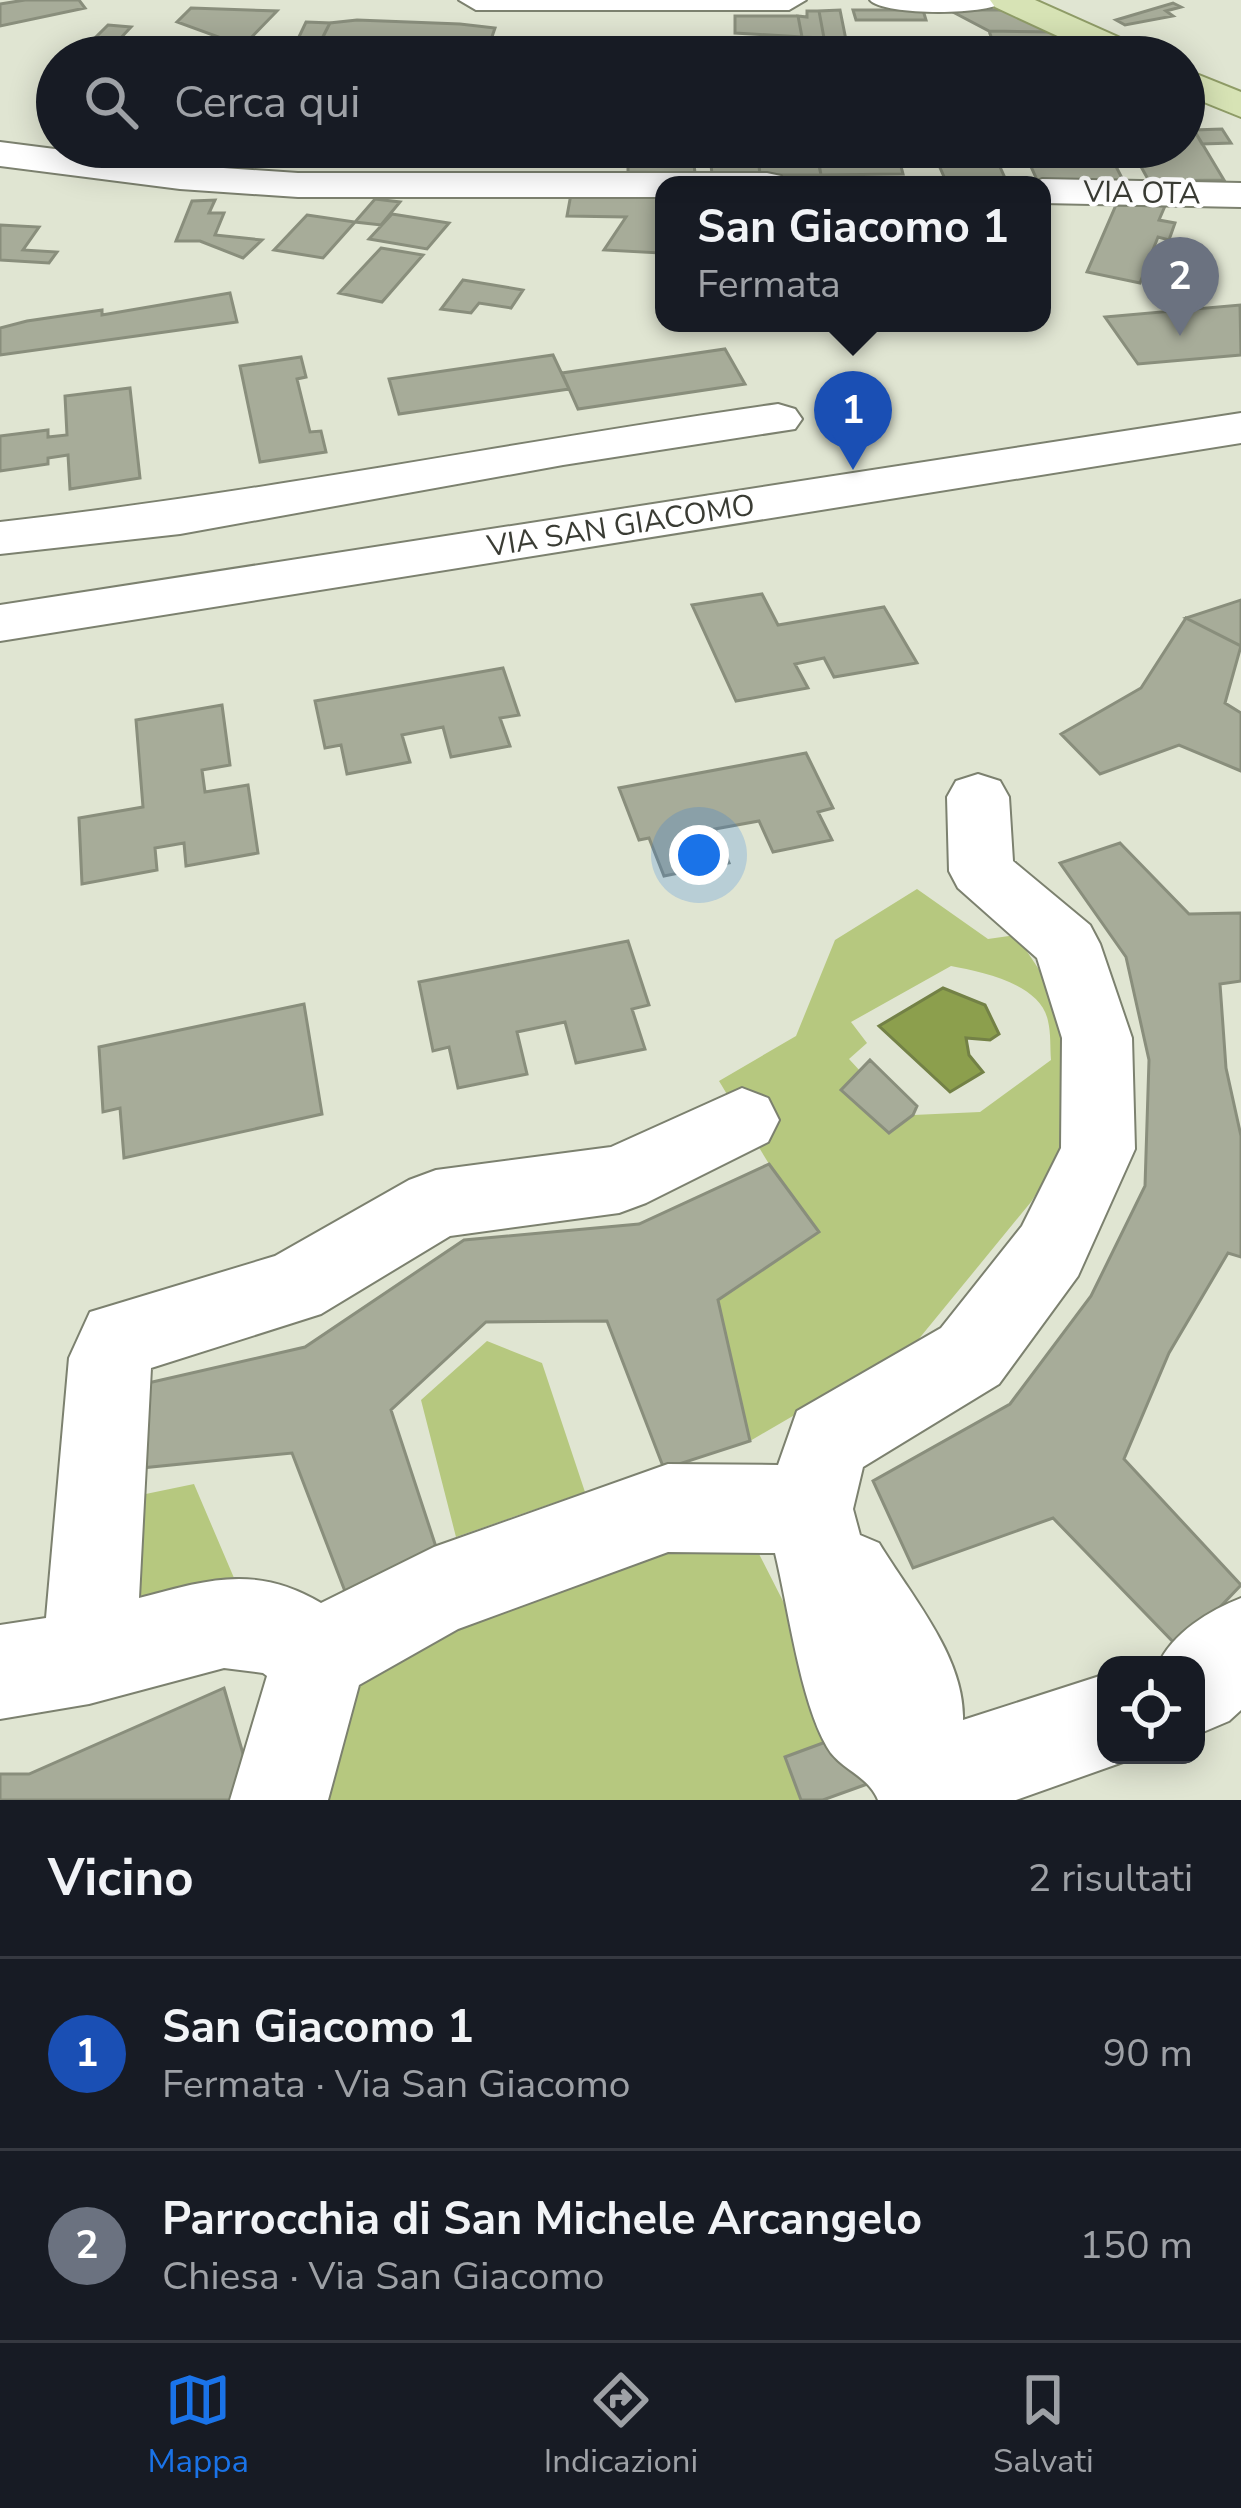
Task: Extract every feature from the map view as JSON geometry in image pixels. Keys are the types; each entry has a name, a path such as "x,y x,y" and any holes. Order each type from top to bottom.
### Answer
{"main road":[{"path":"1006,0 1086,36"},
{"path":"1205,91 1241,106"}],"street":[{"path":"476,0 789,0"},
{"path":"887,0 990,0"},
{"path":"0,154 36,154"},
{"path":"235,168 298,185 655,185"},
{"name":"VIA OTA","path":"1051,191 1241,195"},
{"path":"0,538 180,518 562,449 778,419"},
{"name":"VIA SAN GIACOMO","path":"0,623 1241,428"},
{"path":"978,796 982,871 1066,944 1097,1038 1098,1149 1050,1251 970,1357 827,1441 809,1509 862,1717 920,1780 1097,1725"},
{"path":"88,1658 110,1358 119,1339 293,1288 436,1204 619,1179 742,1120"},
{"path":"279,1800 320,1655 434,1592 668,1508 809,1509"},
{"path":"0,1672 88,1658 224,1622 277,1629 320,1655"},
{"path":"1205,1679 1241,1644"}],"shaded area":[{"path":"917,889 988,939 1016,935 1062,1004 1073,1136 1031,1202 913,1346 750,1441 718,1300 819,1232 769,1164 719,1081 796,1036 835,940","holes":["951,966 994,976 1034,998 1048,1021 1051,1060 980,1112 913,1115 889,1133 842,1091 861,1072 849,1059 867,1043 851,1022"]},
{"path":"943,988 985,1005 999,1034 990,1040 966,1038 969,1055 983,1072 950,1092 879,1026"},
{"path":"487,1341 542,1363 585,1492 456,1537 421,1400"},
{"path":"194,1484 237,1585 117,1626 136,1496"},
{"path":"675,1536 758,1552 850,1733 786,1757 801,1800 327,1800 351,1678 446,1620"}],"building":[{"path":"79,0 85,8 0,26 0,4"},
{"path":"1173,3 1181,7 1166,11 1173,16 1125,25 1116,20"},
{"path":"191,8 277,11 253,36 216,36 177,22"},
{"path":"840,10 845,36 824,36 819,11"},
{"path":"853,10 923,10 926,20 856,20"},
{"path":"949,10 1002,10 1055,32 989,31"},
{"path":"807,11 819,11 824,36 802,36 798,16 807,17"},
{"path":"735,16 798,16 802,36 785,36 735,33"},
{"path":"357,20 495,28 492,36 323,36 330,23"},
{"path":"306,22 330,23 324,36 299,36"},
{"path":"108,25 131,27 123,36 97,36"},
{"path":"989,31 1055,32 1057,36 991,36"},
{"path":"1222,129 1231,143 1205,144 1205,130"},
{"path":"1205,148 1224,180 1149,181 1142,168 1205,168"},
{"path":"628,168 694,168 695,173 628,172"},
{"path":"711,168 759,168 760,175 712,175"},
{"path":"759,168 820,168 821,175 760,175"},
{"path":"820,168 901,168 903,174 821,175"},
{"path":"940,168 1000,168 1004,176 944,176"},
{"path":"1032,168 1117,168 1123,180 1051,182 1051,176 1035,176"},
{"path":"655,193 655,253 604,250 626,217 567,216 571,194"},
{"path":"375,199 400,202 381,225 355,222"},
{"path":"215,200 209,213 224,213 215,235 262,240 243,258 200,241 176,241 192,201"},
{"path":"1116,205 1165,206 1159,220 1175,223 1169,240 1158,237 1140,283 1087,272"},
{"path":"392,214 449,223 427,249 369,239"},
{"path":"307,215 355,222 323,258 274,250"},
{"path":"0,225 39,227 23,250 57,252 49,263 0,260"},
{"path":"381,248 423,255 382,302 339,293"},
{"path":"463,280 523,290 511,308 479,303 471,313 441,309"},
{"path":"230,293 237,322 0,355 0,328"},
{"path":"1240,305 1241,355 1138,364 1105,317"},
{"path":"725,349 745,384 578,409 562,373"},
{"path":"553,355 569,389 399,414 389,379"},
{"path":"301,357 306,377 297,379 310,432 321,431 326,452 260,462 240,366"},
{"path":"130,388 140,478 70,489 68,455 48,458 48,464 0,471 0,436 48,430 48,437 67,435 65,396"},
{"path":"762,594 778,625 884,607 917,663 834,677 824,658 795,664 808,688 736,701 692,605"},
{"path":"1241,600 1241,646 1186,618"},
{"path":"1186,618 1241,646 1225,703 1241,713 1241,771 1179,745 1100,774 1061,734 1141,688"},
{"path":"503,668 519,715 500,718 510,746 451,757 443,727 402,735 410,762 347,774 341,745 325,748 315,701"},
{"path":"222,705 230,765 202,770 205,792 248,785 258,853 186,866 184,843 155,848 157,870 82,884 79,818 143,807 136,720"},
{"path":"806,753 833,808 818,812 832,840 773,852 759,821 715,829 729,863 664,876 649,838 639,840 619,788"},
{"path":"1120,843 1189,914 1241,913 1241,981 1220,984 1226,1068 1241,1136 1241,1257 1228,1253 1169,1353 1124,1459 1241,1585 1180,1649 1053,1518 913,1568 873,1481 1010,1404 1091,1296 1145,1186 1149,1060 1126,957 1060,863"},
{"path":"628,941 649,1005 632,1009 645,1049 576,1063 565,1022 517,1032 527,1074 458,1088 449,1047 433,1051 419,982"},
{"path":"304,1004 322,1114 124,1158 120,1108 103,1112 99,1047"},
{"path":"870,1060 917,1106 913,1115 889,1133 841,1090"},
{"path":"769,1164 819,1232 718,1300 750,1441 664,1469 607,1321 486,1322 391,1410 437,1550 346,1594 292,1453 141,1468 148,1383 305,1347 464,1240 639,1224"},
{"path":"224,1688 255,1795 247,1800 0,1800 0,1774 29,1774"},
{"path":"850,1733 870,1783 823,1800 801,1800 785,1757"}],"place":[{"name":"Parrocchia di San Michele Arcangelo","path":"1180,336"},
{"name":"San Giacomo 1","path":"853,470"}]}
